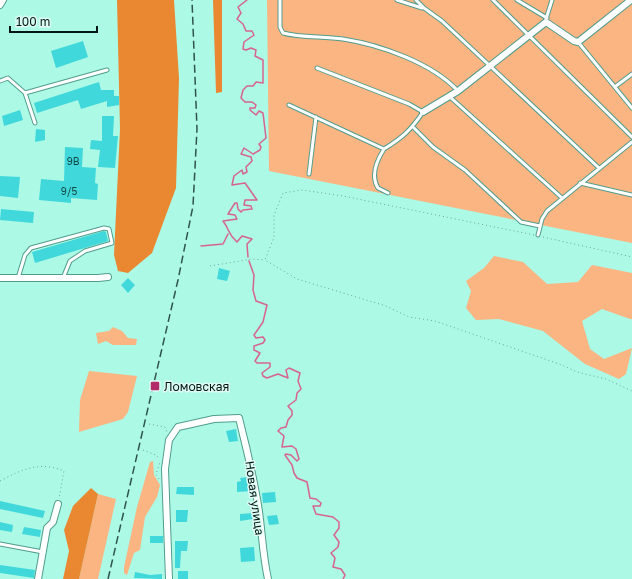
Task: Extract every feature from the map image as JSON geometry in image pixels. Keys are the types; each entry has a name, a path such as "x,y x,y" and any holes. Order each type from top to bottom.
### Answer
{"street":[{"path":"0,6 3,0"},
{"path":"423,112 450,97 530,35 546,20 574,42 578,42 631,0"},
{"path":"0,278 108,277"},
{"name":"Новая улица","path":"169,579 165,469 169,440 178,427 214,419 239,418 250,458 257,500 262,555 268,579"},
{"path":"38,579 47,528 53,522 58,504"}],"lane":[{"path":"280,0 280,27 284,33 343,39 396,54 436,72 448,80 458,91"},
{"path":"397,0 424,8"},
{"path":"416,0 442,21 599,168"},
{"path":"493,0 632,137"},
{"path":"516,0 546,20 552,0"},
{"path":"578,42 616,86 632,108"},
{"path":"317,68 410,104 423,112 413,127 403,137 384,149 376,165 375,180 378,188 388,193"},
{"path":"25,93 107,70"},
{"path":"616,86 632,74"},
{"path":"0,81 8,78 25,93 36,123"},
{"path":"450,97 562,198"},
{"path":"289,105 384,149"},
{"path":"309,174 316,117"},
{"path":"413,127 432,147 464,170 521,222 540,226"},
{"path":"538,236 540,226 547,211 632,142"},
{"path":"580,183 632,195"},
{"path":"18,278 25,255 31,248 104,228 109,229 112,243 85,251 70,261 63,278"},
{"path":"0,544 43,552"}],"path":[{"path":"265,260 274,237 274,215 284,193 302,190 344,196 632,257"},
{"path":"210,266 252,259 265,260 296,279 386,306 409,317 435,321 577,372 606,379 632,391"},
{"path":"149,424 165,426"},
{"path":"143,450 156,455"},
{"path":"0,481 32,467 50,466 64,471 62,490 58,504"}],"shaded area":[{"path":"117,0 174,0 179,78 176,188 152,253 128,273 118,271 114,255 120,129"},
{"path":"213,0 222,0 222,92 216,93"},
{"path":"267,0 632,0 632,243 269,171"},
{"path":"494,256 523,262 547,284 578,282 592,265 632,273 632,319 602,309 582,321 590,349 604,359 632,348 626,374 619,379 585,364 543,331 499,319 476,320 466,308 471,291 466,281 484,268"},
{"path":"113,327 122,331 128,338 137,339 136,345 113,345 106,341 98,344 96,333 109,331"},
{"path":"89,371 137,376 128,412 123,419 79,432 80,400"},
{"path":"153,461 154,475 160,485 157,497 145,517 140,550 134,553 127,575 124,573 124,567 137,507 150,462"},
{"path":"91,488 98,494 79,579 63,579 69,551 64,530 73,506"},
{"path":"98,494 116,499 98,579 79,579"}],"building":[{"path":"83,41 88,57 56,68 51,51"},
{"path":"99,82 101,90 114,90 114,96 119,96 119,105 107,107 107,101 81,109 78,100 37,113 34,103"},
{"path":"20,110 23,120 4,126 2,116"},
{"path":"102,116 114,116 113,136 118,136 115,168 98,167 100,150 90,149 91,140 102,141"},
{"path":"36,129 45,130 45,140 35,142"},
{"path":"65,147 83,148 82,167 96,168 95,183 98,184 97,200 71,198 71,203 39,200 41,179 64,181"},
{"path":"0,176 20,177 18,198 0,196"},
{"path":"1,209 34,212 33,223 0,220"},
{"path":"104,231 106,232 108,241 35,263 32,252"},
{"path":"219,268 230,271 227,281 217,279"},
{"path":"128,278 135,285 128,293 121,285"},
{"path":"236,429 238,441 229,442 226,431"},
{"path":"248,477 251,491 237,492 237,482 241,481 240,478"},
{"path":"177,487 194,487 194,495 176,494"},
{"path":"275,492 276,502 263,503 262,493"},
{"path":"0,501 45,511 43,518 0,509"},
{"path":"176,510 188,510 187,522 176,522"},
{"path":"253,513 253,519 240,521 240,514"},
{"path":"277,515 279,524 269,525 267,516"},
{"path":"0,522 13,525 12,532 0,530"},
{"path":"24,527 41,530 40,537 22,534"},
{"path":"150,536 163,536 163,543 150,543"},
{"path":"175,541 188,541 187,551 181,551 180,568 175,568"},
{"path":"254,547 255,561 241,562 240,548"},
{"path":"0,565 35,570 34,578 0,573"},
{"path":"178,571 188,571 188,579 178,579"},
{"path":"135,572 150,575 162,574 162,579 134,578"}],"waterway":[{"path":"247,0 238,7 241,13 237,19 243,24 246,31 252,31 254,35 244,42 243,49 246,50 251,48 256,50 255,56 263,60 263,83 256,82 253,86 247,86 243,90 241,98 245,102 252,102 256,105 255,108 250,108 250,110 256,115 259,111 263,113 266,138 259,144 261,147 260,150 253,154 244,148 241,154 251,157 252,161 246,167 247,172 243,174 242,170 234,176 232,185 245,183 257,200 245,200 244,205 251,206 252,209 243,210 241,212 238,209 237,203 235,203 228,214 235,215 237,219 223,221 237,242 242,236 252,239 247,244 248,257"},
{"path":"201,246 223,244 228,234"},
{"path":"249,261 254,275 253,290 256,301 267,305 263,322 254,335 256,338 263,337 265,340 263,343 254,346 254,350 260,353 255,361 257,363 270,363 270,367 262,373 263,376 267,378 278,374 288,378 286,370 289,368 300,373 298,381 301,389 297,393 296,400 288,406 292,411 292,415 288,420 286,427 281,428 278,431 284,436 282,447 292,446 296,449 299,459 297,461 291,455 285,455 292,465 294,473 297,478 307,482 310,498 316,499 321,503 320,506 313,506 316,514 333,517 339,522 339,528 334,535 339,542 338,547 331,553 335,558 333,567 341,569 345,575 343,579"}],"railway":[{"path":"108,579 178,280 193,206 197,129 192,0"}],"place":[{"name":"Ломовская","path":"155,386"}]}
